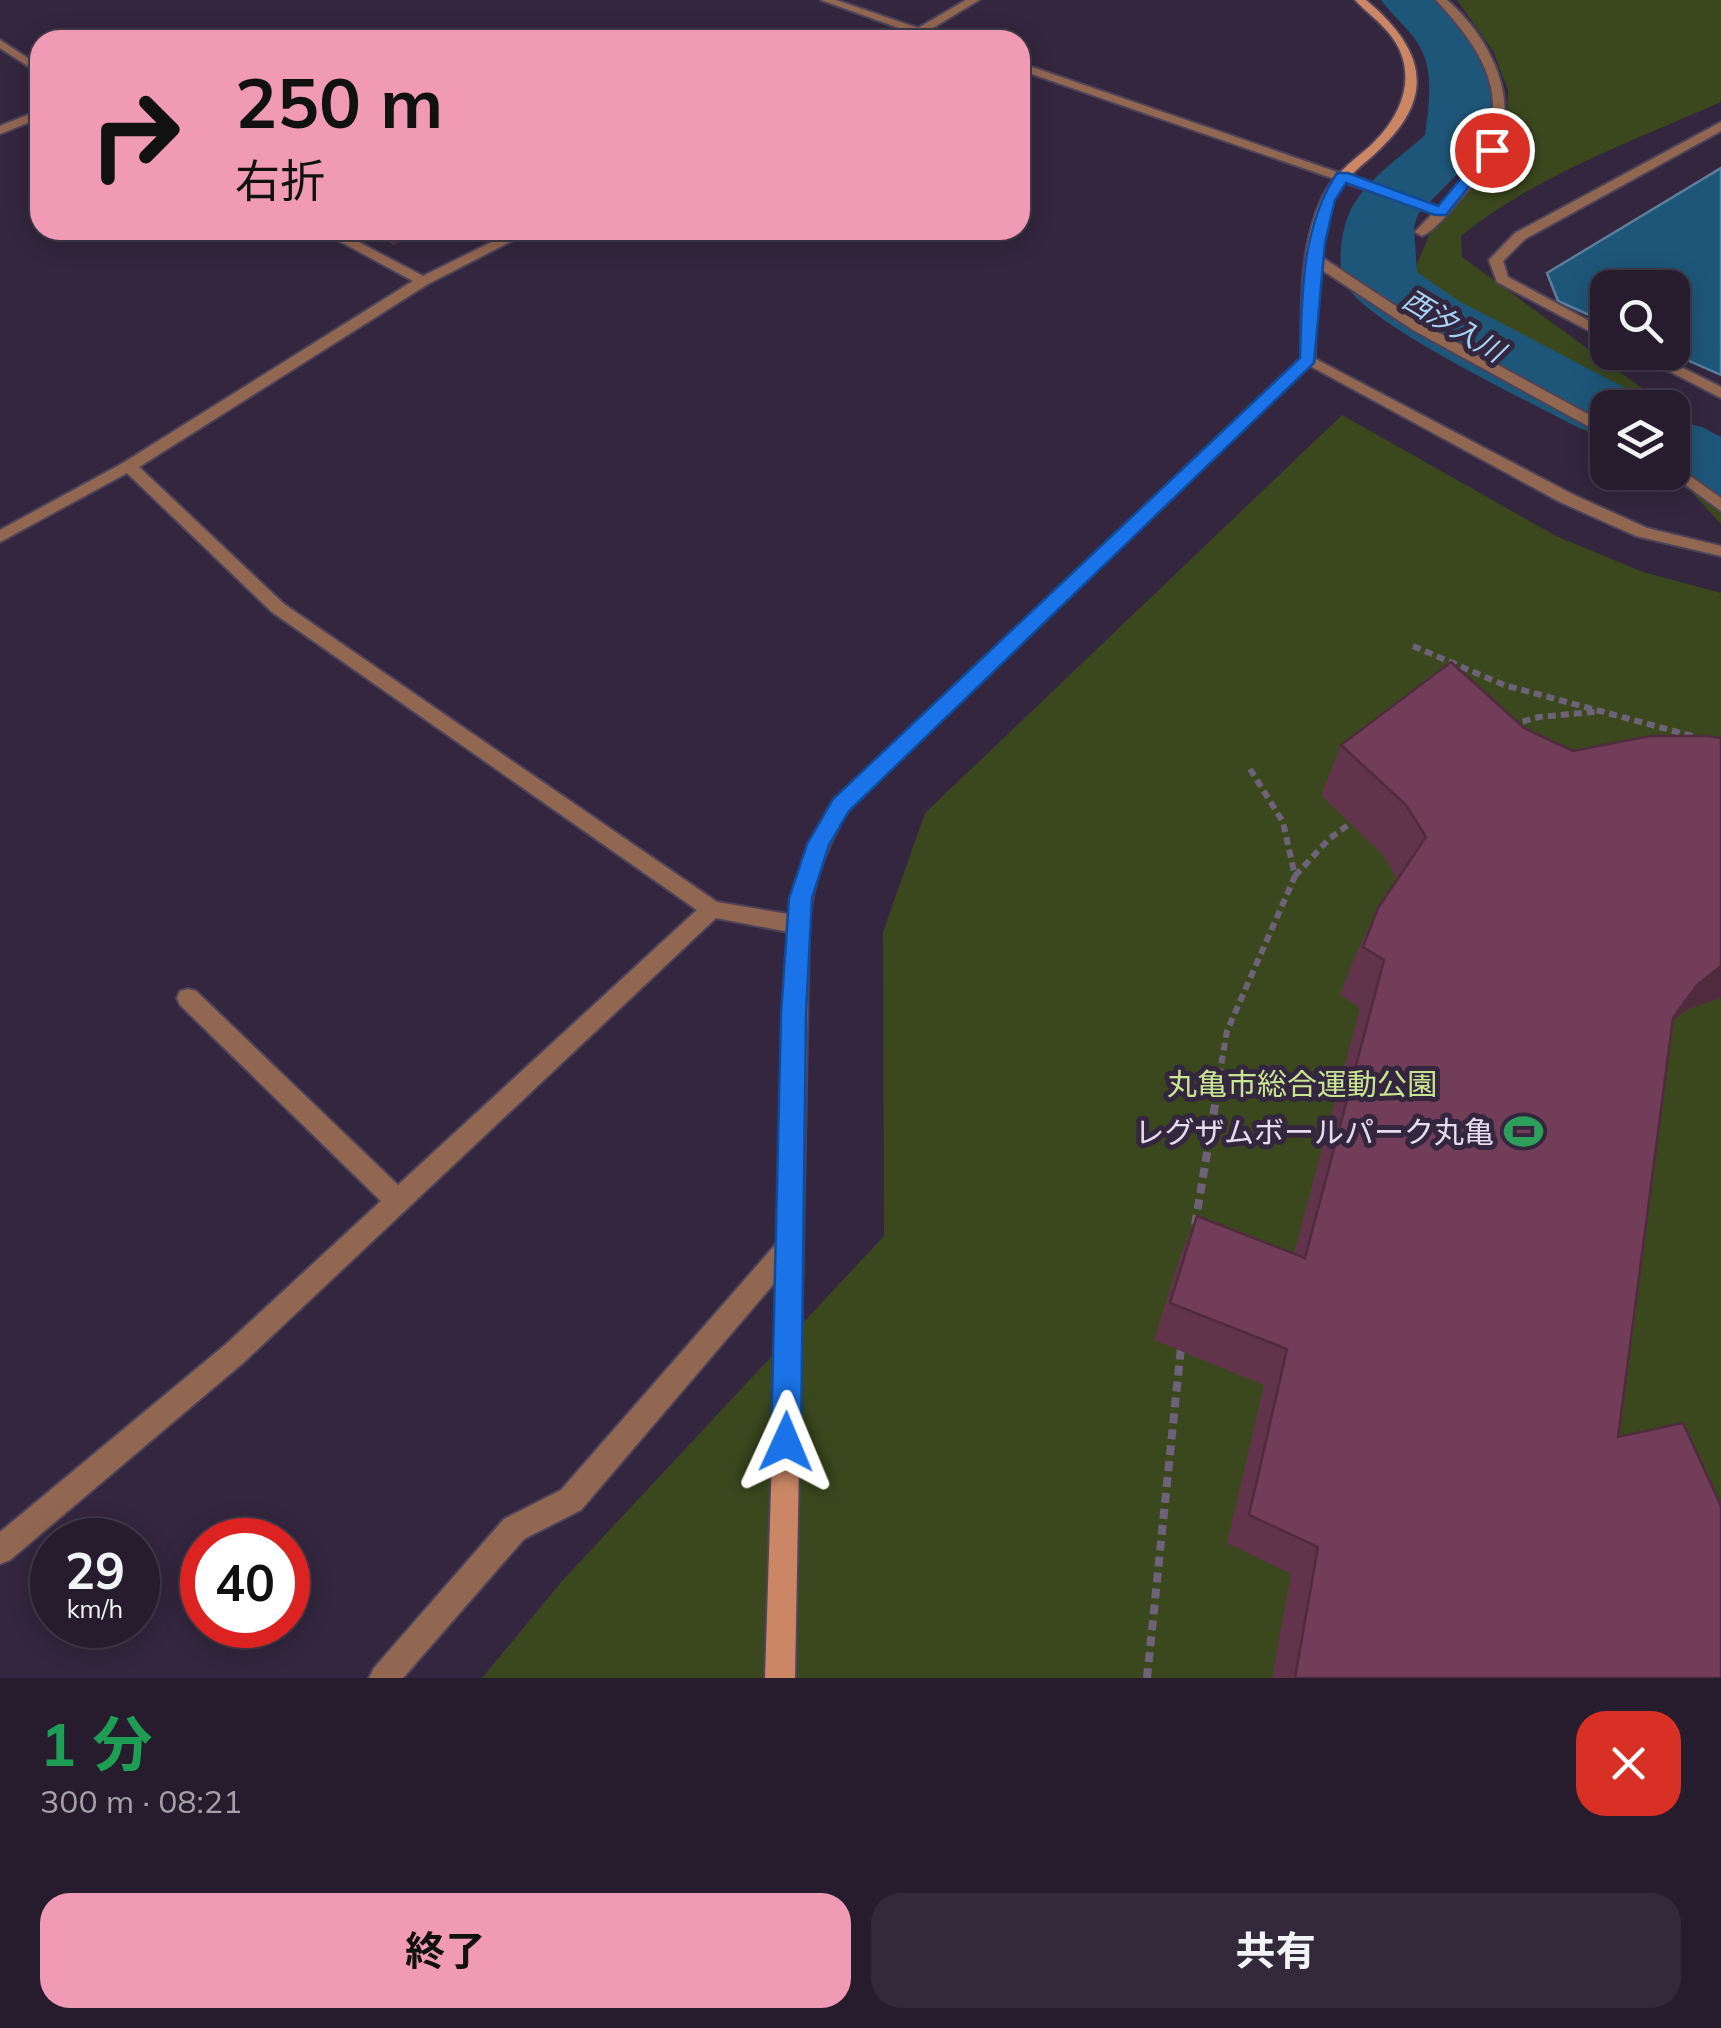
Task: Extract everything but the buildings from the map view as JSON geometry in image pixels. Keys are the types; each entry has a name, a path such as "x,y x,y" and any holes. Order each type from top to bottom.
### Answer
{"street":[{"path":"826,0 914,30"},
{"path":"923,30 974,0"},
{"path":"780,1678 793,1014 800,898 818,844 841,805 1308,359 1310,291 1328,200 1342,176 1389,134 1415,93 1414,72 1404,48 1360,0"},
{"path":"1422,232 1492,150 1498,99 1483,49 1467,24 1441,0"},
{"path":"0,43 30,64"},
{"path":"1030,69 1440,212"},
{"path":"0,130 30,118"},
{"path":"1590,327 1502,280 1496,260 1520,236 1721,126"},
{"path":"345,240 423,281"},
{"path":"0,537 130,466 423,281 506,240"},
{"path":"1315,259 1418,327 1590,422"},
{"path":"1308,359 1566,498 1642,532 1721,551"},
{"path":"1675,370 1721,393"},
{"path":"130,466 278,608 712,909 798,926"},
{"path":"1690,482 1721,506"},
{"path":"0,1550 234,1354 712,909"},
{"path":"188,998 398,1201"},
{"path":"384,1678 514,1529 571,1500 791,1245"}],"path":[{"path":"1413,646 1504,685 1704,740"},
{"path":"1496,729 1539,717 1602,711"},
{"path":"1250,768 1283,822 1295,876"},
{"path":"1193,1245 1227,1031 1295,876 1329,839 1360,816"},
{"path":"1147,1678 1182,1343"}],"green space":[{"path":"1457,0 1721,0 1721,102 1553,177 1461,236 1462,257 1590,350 1590,370 1617,370 1645,390 1590,390 1590,433 1393,322 1435,221 1461,195 1507,119 1508,90 1493,51"},
{"name":"丸亀市総合運動公園","path":"1342,415 1556,536 1643,572 1721,593 1721,1678 482,1678 562,1581 884,1236 883,932 925,813"},
{"path":"1690,423 1721,446 1721,524 1690,490"}],"water":[{"path":"1721,168 1721,375 1690,361 1690,270 1590,270 1590,315 1558,301 1547,273"}],"waterway":[{"name":"西汐入川","path":"1410,0 1442,33 1457,63 1457,141 1386,207 1379,227 1380,280 1432,317 1590,401"},
{"name":"西汐入川","path":"1690,455 1721,472"}],"place":[{"name":"レグザムボールパーク丸亀","path":"1524,1132"}],"route":[{"path":"786,1442 793,1014 800,898 818,844 841,805 1308,359 1310,291 1317,243 1328,200 1342,176 1440,212 1492,150"}]}
